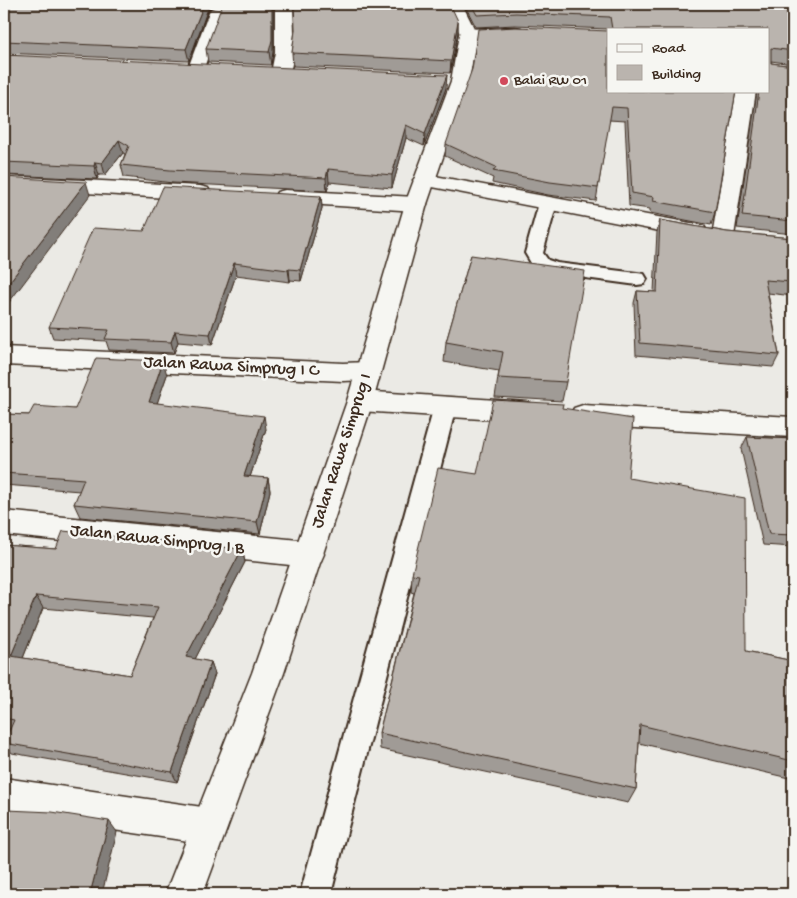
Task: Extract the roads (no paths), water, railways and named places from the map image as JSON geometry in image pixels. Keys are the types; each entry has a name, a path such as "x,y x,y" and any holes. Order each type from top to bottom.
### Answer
{"street":[{"path":"280,73 284,52 284,4"},
{"path":"454,4 468,34 534,32"},
{"name":"Jalan Rawa Simprug I","path":"184,894 268,673 360,401 450,80 468,34"},
{"path":"176,67 214,69"},
{"path":"261,72 300,74"},
{"path":"269,196 420,192 548,203 732,237 746,92"},
{"path":"4,182 220,194"},
{"name":"Jalan Rawa Simprug I C","path":"4,356 343,372 368,370"},
{"path":"360,401 445,408 793,427"},
{"name":"Jalan Rawa Simprug I B","path":"4,524 309,554"},
{"path":"4,796 209,826"}],"lane":[{"path":"196,68 216,12 220,10 252,12"},
{"path":"548,203 534,253 541,264 555,269 637,279"},
{"path":"315,894 445,408"}],"place":[{"name":"Balai RW 01","path":"504,81"}]}
